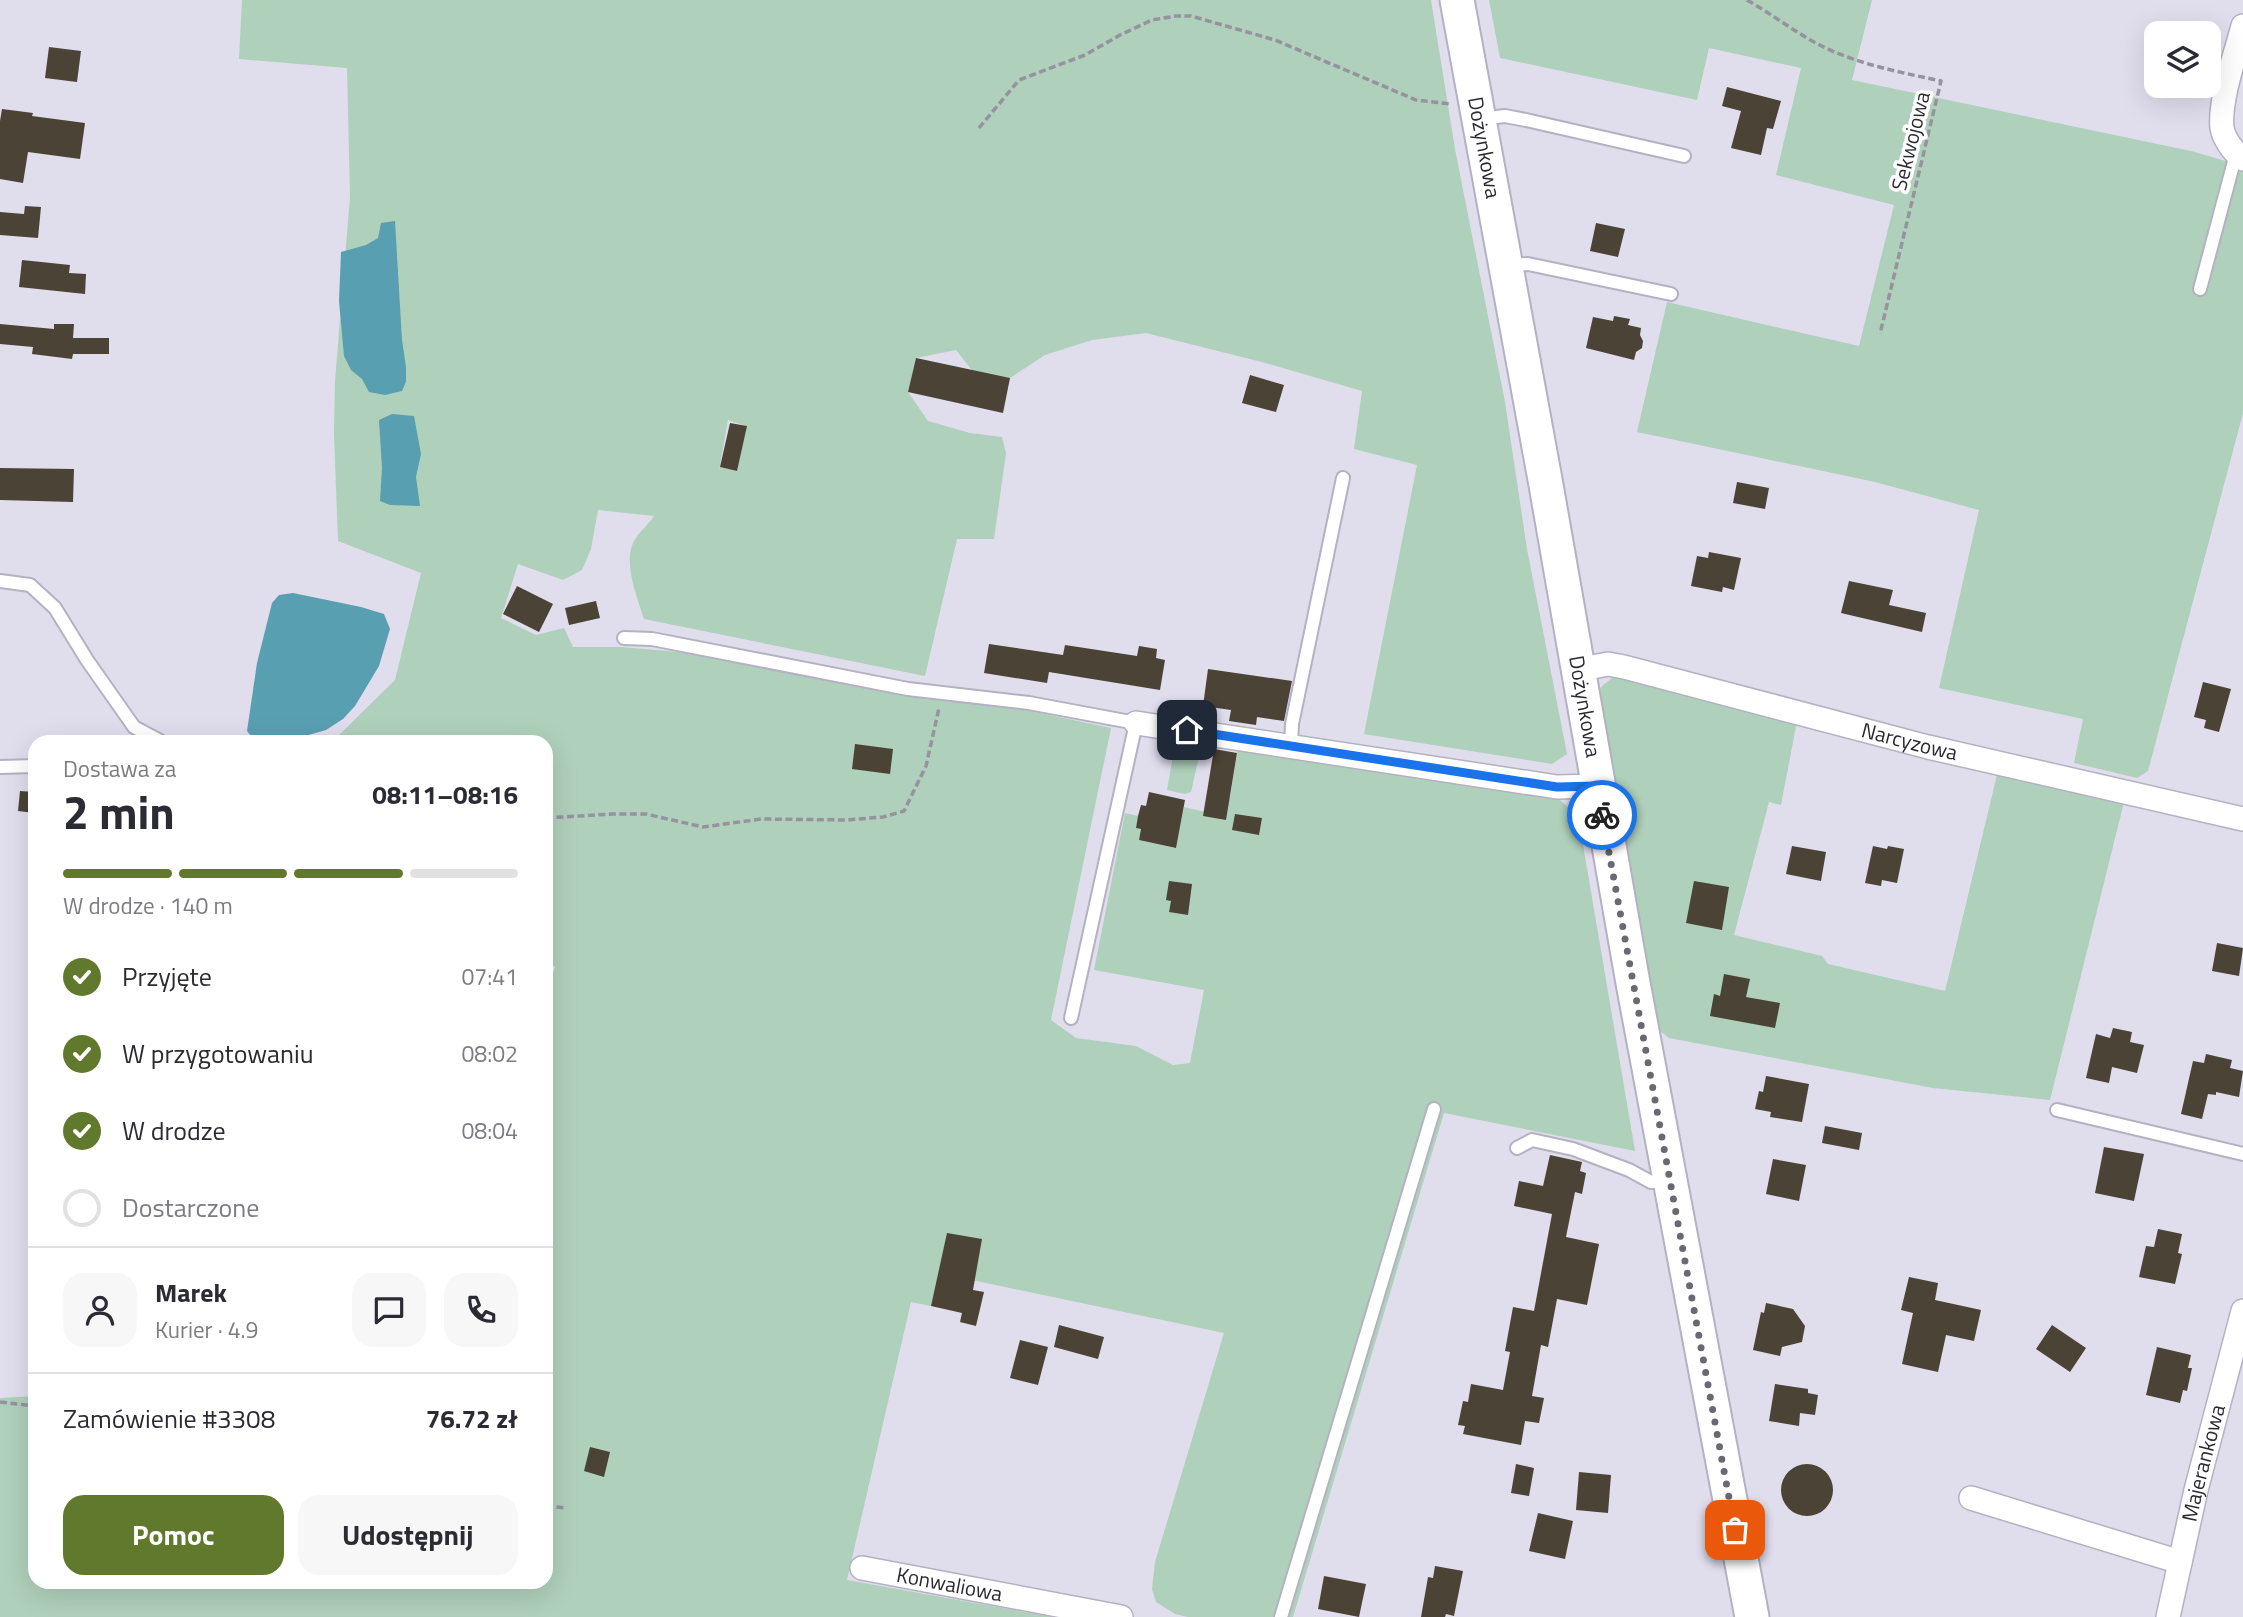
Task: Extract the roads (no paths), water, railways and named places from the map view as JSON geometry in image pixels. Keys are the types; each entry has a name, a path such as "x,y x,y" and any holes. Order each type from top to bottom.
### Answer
{"street":[{"name":"Dożynkowa","path":"1457,0 1597,786 1752,1617"},
{"path":"2239,157 2222,131 2222,108 2243,26"},
{"name":"Narcyzowa","path":"1577,670 1608,664 1624,667 1928,747 2243,819"},
{"path":"1136,723 1557,787 1597,786"},
{"name":"Majerankowa","path":"2168,1617 2196,1490 2243,1311"},
{"path":"1971,1498 2180,1562"},
{"name":"Konwaliowa","path":"862,1568 1121,1617"}],"lane":[{"path":"1478,112 1684,156"},
{"path":"2200,289 2239,157"},
{"path":"1506,265 1528,264 1671,293"},
{"path":"1291,746 1292,724 1343,478"},
{"path":"0,581 30,585 55,608 134,727 149,735"},
{"path":"624,638 652,639 881,684 1028,703 1136,723 1071,1018"},
{"path":"0,767 28,766"},
{"path":"1280,1617 1434,1109"},
{"path":"2057,1110 2243,1154"},
{"path":"1517,1148 1532,1140 1550,1143 1629,1170 1651,1182 1670,1181"}],"water":[{"path":"395,221 406,382 402,391 385,395 369,392 362,379 351,370 344,356 339,301 341,252 366,245 378,238 381,223"},
{"path":"392,414 414,416 421,454 416,477 420,506 390,505 380,501 382,468 379,420"},
{"path":"293,593 384,614 390,629 379,666 355,706 343,719 326,730 308,735 250,735 247,731 257,663 272,603 279,595"}]}
